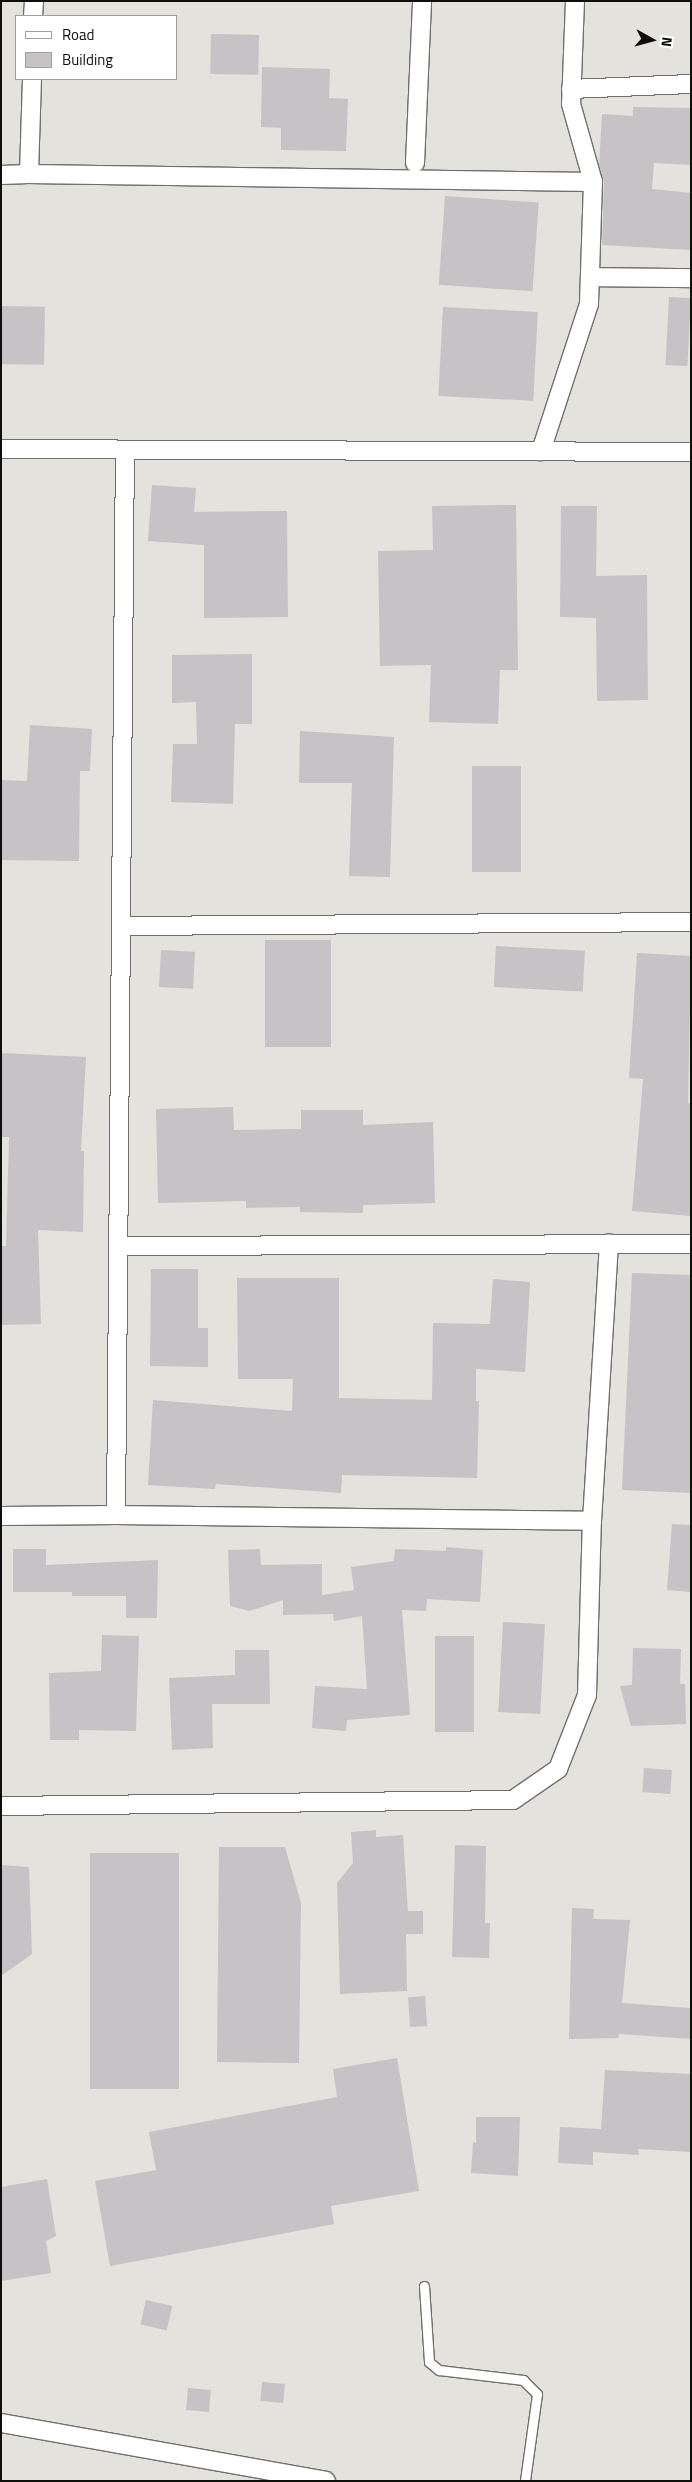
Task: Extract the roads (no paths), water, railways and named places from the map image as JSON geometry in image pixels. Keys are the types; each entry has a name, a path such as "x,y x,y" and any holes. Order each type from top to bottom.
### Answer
{"street":[{"path":"33,15 34,1"},
{"path":"415,162 422,1"},
{"path":"541,451 589,304 593,182 571,104 575,1"},
{"path":"29,174 32,80"},
{"path":"571,89 691,84"},
{"path":"1,174 593,182"},
{"path":"590,277 691,278"},
{"path":"1,449 691,452"},
{"path":"116,1516 125,450"},
{"path":"121,926 691,922"},
{"path":"1,1806 514,1800 558,1769 587,1695 592,1521 609,1244"},
{"path":"118,1246 691,1244"},
{"path":"1,1516 592,1521"},
{"path":"1,2423 326,2481"}],"lane":[{"path":"424,2286 429,2362 439,2370 523,2380 537,2394 525,2481"}]}
